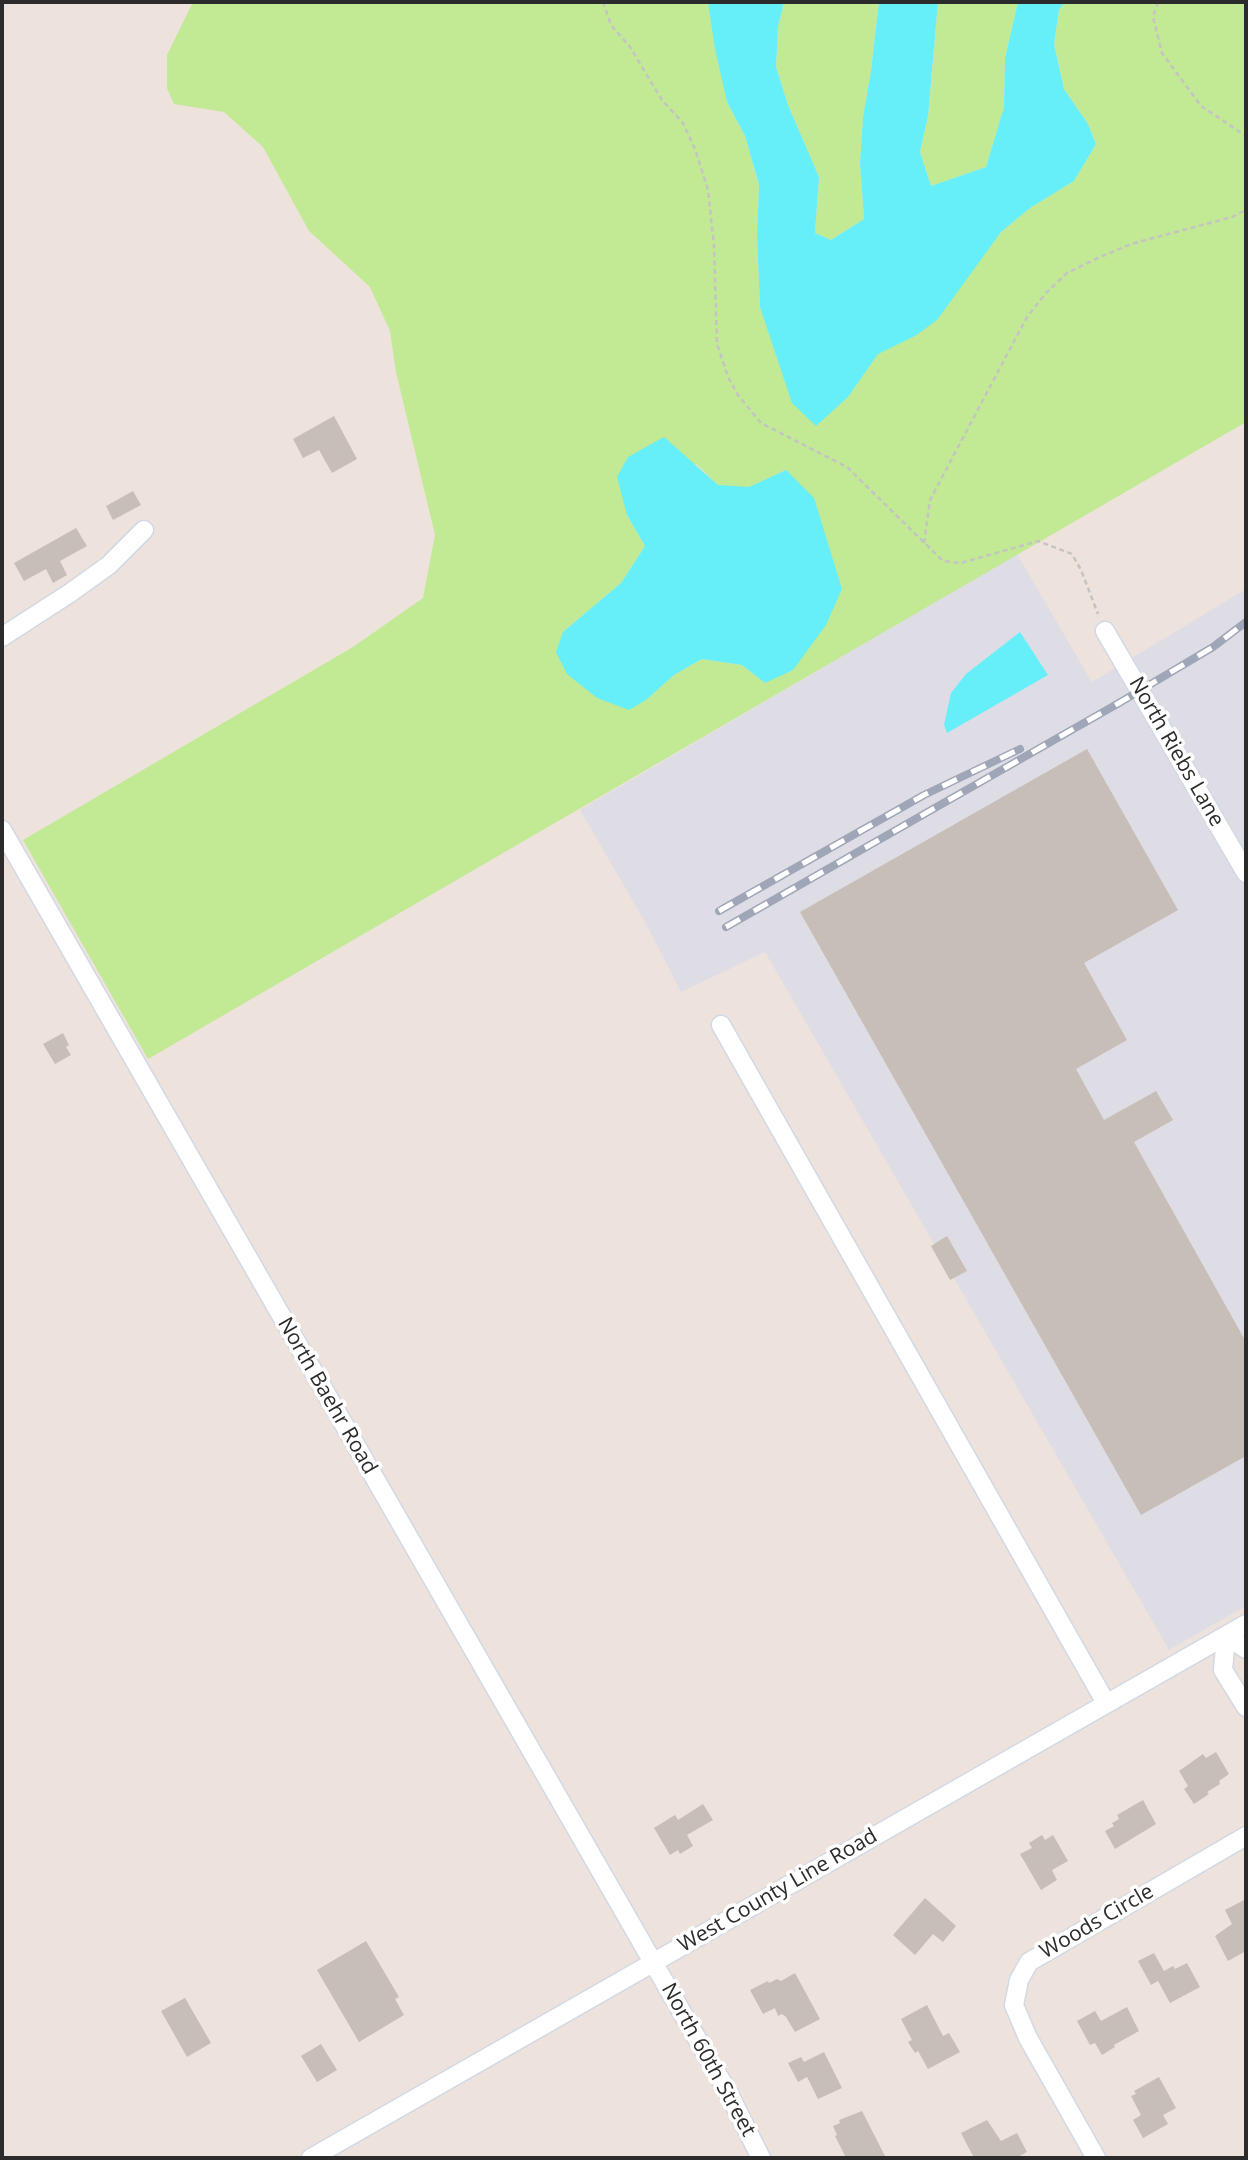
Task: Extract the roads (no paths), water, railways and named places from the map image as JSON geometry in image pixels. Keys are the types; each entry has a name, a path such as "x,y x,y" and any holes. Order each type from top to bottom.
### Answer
{"street":[{"path":"2,637 109,565 144,530"},
{"name":"North Riebs Lane","path":"1105,631 1246,873"},
{"name":"North Baehr Road","path":"4,838 653,1962"},
{"path":"721,1026 1106,1703"},
{"name":"West County Line Road","path":"311,2158 1246,1624"},
{"path":"1246,1649 1226,1636 1223,1670 1246,1707"},
{"name":"Woods Circle","path":"1096,2158 1027,2038 1014,2005 1018,1980 1029,1962 1246,1836"},
{"name":"North 60th Street","path":"653,1962 730,2096 761,2158"}],"water":[{"path":"708,2 784,2 778,27 776,67 788,105 819,177 815,233 831,240 864,219 860,162 863,117 879,2 938,2 928,116 920,152 931,186 986,167 1004,107 1005,58 1018,2 1065,2 1059,10 1054,44 1064,89 1088,124 1096,144 1074,181 1030,208 1001,232 937,320 915,336 878,354 848,397 816,426 792,403 760,307 757,236 759,185 745,136 727,102"},
{"path":"664,437 718,485 749,487 786,470 814,498 842,589 826,625 793,670 765,683 742,665 702,659 674,675 646,700 629,710 597,698 567,674 556,652 563,632 621,583 645,546 627,515 617,477 628,457"},
{"path":"1020,632 1048,675 947,733 944,725 951,693 966,674"}],"railway":[{"path":"726,927 1119,703 1213,647 1246,622"},
{"path":"719,911 924,795 1020,749"}]}
